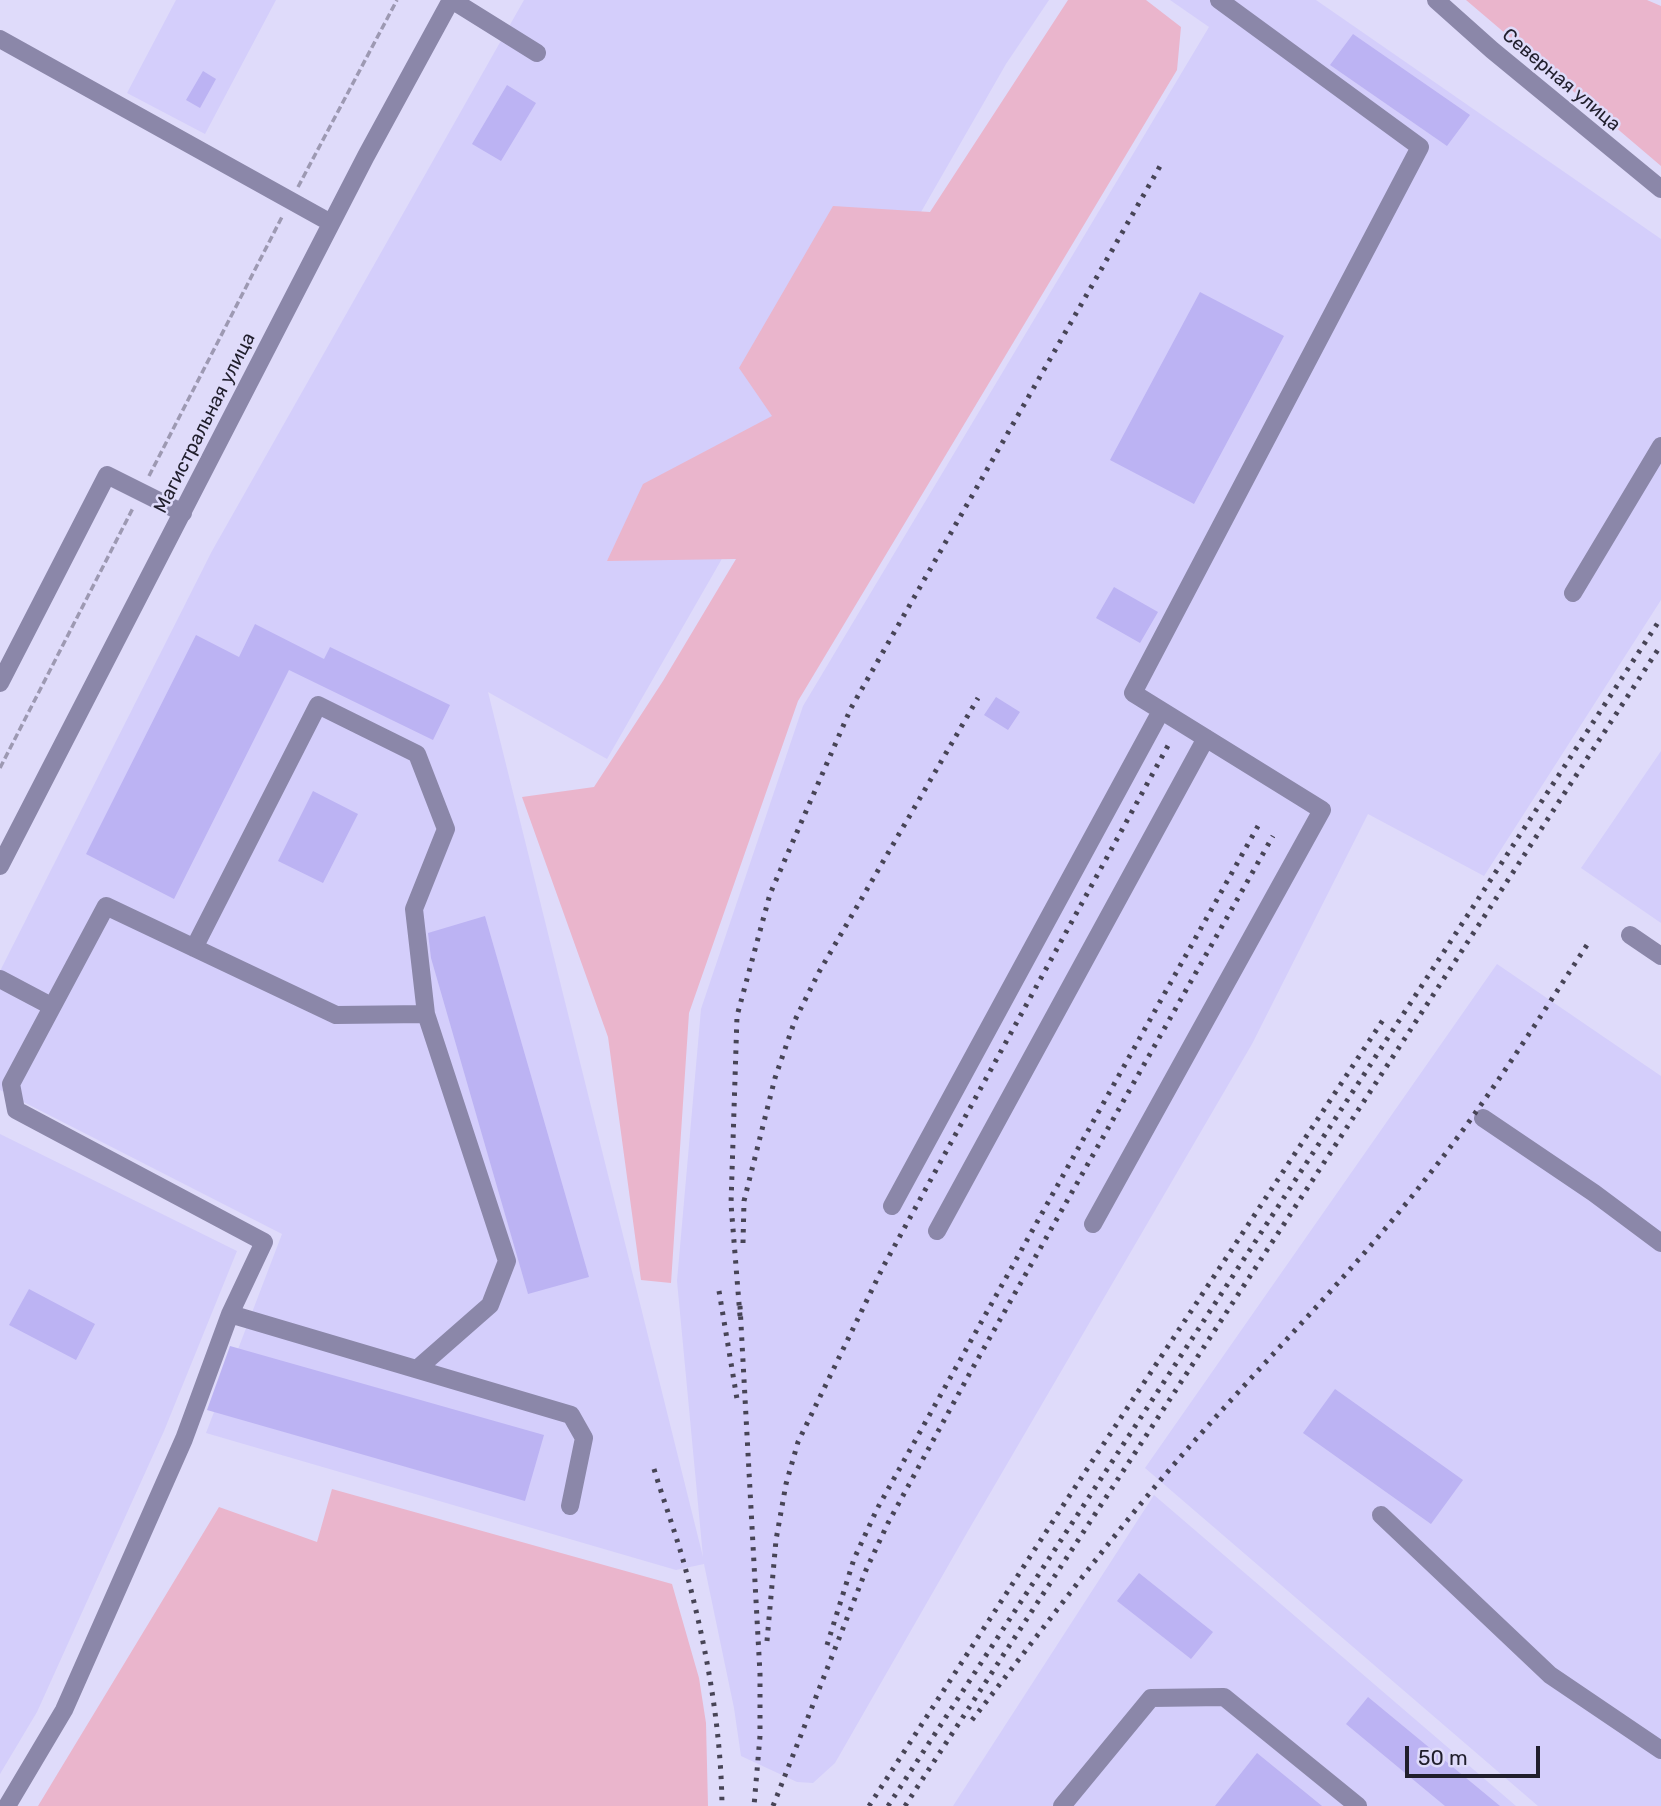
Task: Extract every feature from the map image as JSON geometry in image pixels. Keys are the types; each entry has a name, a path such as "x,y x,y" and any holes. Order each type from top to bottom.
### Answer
{"street":[{"path":"451,0 537,53"},
{"name":"Магистральная улица","path":"0,866 331,223 451,0"},
{"path":"1093,1224 1322,810 1133,693 1420,147 1219,0"},
{"name":"Северная улица","path":"1436,0 1661,190"},
{"path":"0,39 331,223"},
{"path":"1573,593 1661,446"},
{"path":"0,683 107,475 183,513"},
{"path":"194,948 318,705 417,754 446,829 414,909 426,1014 507,1261 490,1305 418,1369"},
{"path":"892,1206 1161,710"},
{"path":"937,1231 1206,738"},
{"path":"7,1806 64,1710 184,1439 230,1314 264,1242 16,1110 11,1084 51,1006 106,906 336,1015 426,1014"},
{"path":"1630,936 1661,956"},
{"path":"0,979 51,1006"},
{"path":"1483,1118 1594,1193 1661,1243"},
{"path":"230,1314 570,1415 584,1438 570,1506"},
{"path":"1381,1515 1550,1675 1661,1750"},
{"path":"1062,1806 1151,1698 1224,1697 1358,1806"}],"path":[{"path":"0,768 291,200 397,0"}],"shaded area":[{"path":"176,0 276,0 205,134 127,93"},
{"path":"524,0 1049,0 1006,64 607,759 488,692 703,1557 677,1281 701,1009 803,706 1209,27 1170,0 1316,0 1661,239 1661,600 1484,876 1368,814 1252,1044 835,1763 813,1783 797,1782 741,1756 734,1708 704,1564 676,1570 206,1433 282,1234 0,1090 0,971 212,551"},
{"path":"1068,0 1146,0 1181,27 1177,70 798,701 689,1013 671,1283 641,1280 608,1037 522,797 594,787 663,681 736,559 607,561 643,484 772,416 739,368 833,206 930,212"},
{"path":"1466,0 1647,0 1661,6 1661,166"},
{"path":"1661,751 1661,923 1581,868"},
{"path":"1497,964 1661,1076 1661,1806 1538,1806 1145,1468"},
{"path":"0,1134 237,1251 164,1431 37,1712 0,1774"},
{"path":"332,1489 672,1584 699,1678 706,1723 708,1806 38,1806 219,1507 317,1542"},
{"path":"1154,1495 1516,1806 953,1806"}],"building":[{"path":"1353,34 1470,115 1447,146 1330,65"},
{"path":"203,71 216,79 200,108 186,100"},
{"path":"507,85 536,103 501,161 472,144"},
{"path":"1200,292 1284,336 1194,504 1110,460"},
{"path":"1114,587 1158,612 1140,643 1096,618"},
{"path":"255,624 324,659 330,647 450,705 433,740 289,670 174,899 86,854 196,635 239,657"},
{"path":"996,697 1020,712 1008,730 984,715"},
{"path":"313,791 358,814 323,883 278,861"},
{"path":"485,916 589,1277 528,1294 431,958 428,933"},
{"path":"29,1289 95,1324 76,1360 9,1325"},
{"path":"230,1346 544,1435 525,1501 207,1410"},
{"path":"1335,1389 1463,1480 1431,1524 1303,1433"},
{"path":"1139,1573 1213,1632 1191,1659 1117,1601"},
{"path":"1368,1697 1500,1806 1445,1806 1346,1724"},
{"path":"1257,1753 1322,1806 1215,1806"}],"railway":[{"path":"740,1316 731,1204 737,1016 770,894 851,708 1163,161"},
{"path":"888,1806 1661,618"},
{"path":"905,1806 1661,645"},
{"path":"743,1243 744,1201 775,1078 795,1020 819,972 978,698"},
{"path":"767,1641 776,1540 786,1484 798,1442 883,1267 1170,742"},
{"path":"827,1645 854,1559 877,1509 1258,826"},
{"path":"773,1806 866,1570 888,1523 1273,836"},
{"path":"972,1720 1161,1479 1341,1279 1428,1176 1530,1033 1587,945"},
{"path":"869,1806 1383,1020"},
{"path":"719,1291 737,1399"},
{"path":"740,1306 760,1674 760,1736 754,1806"},
{"path":"654,1469 685,1567 700,1626 719,1745 722,1806"}]}
